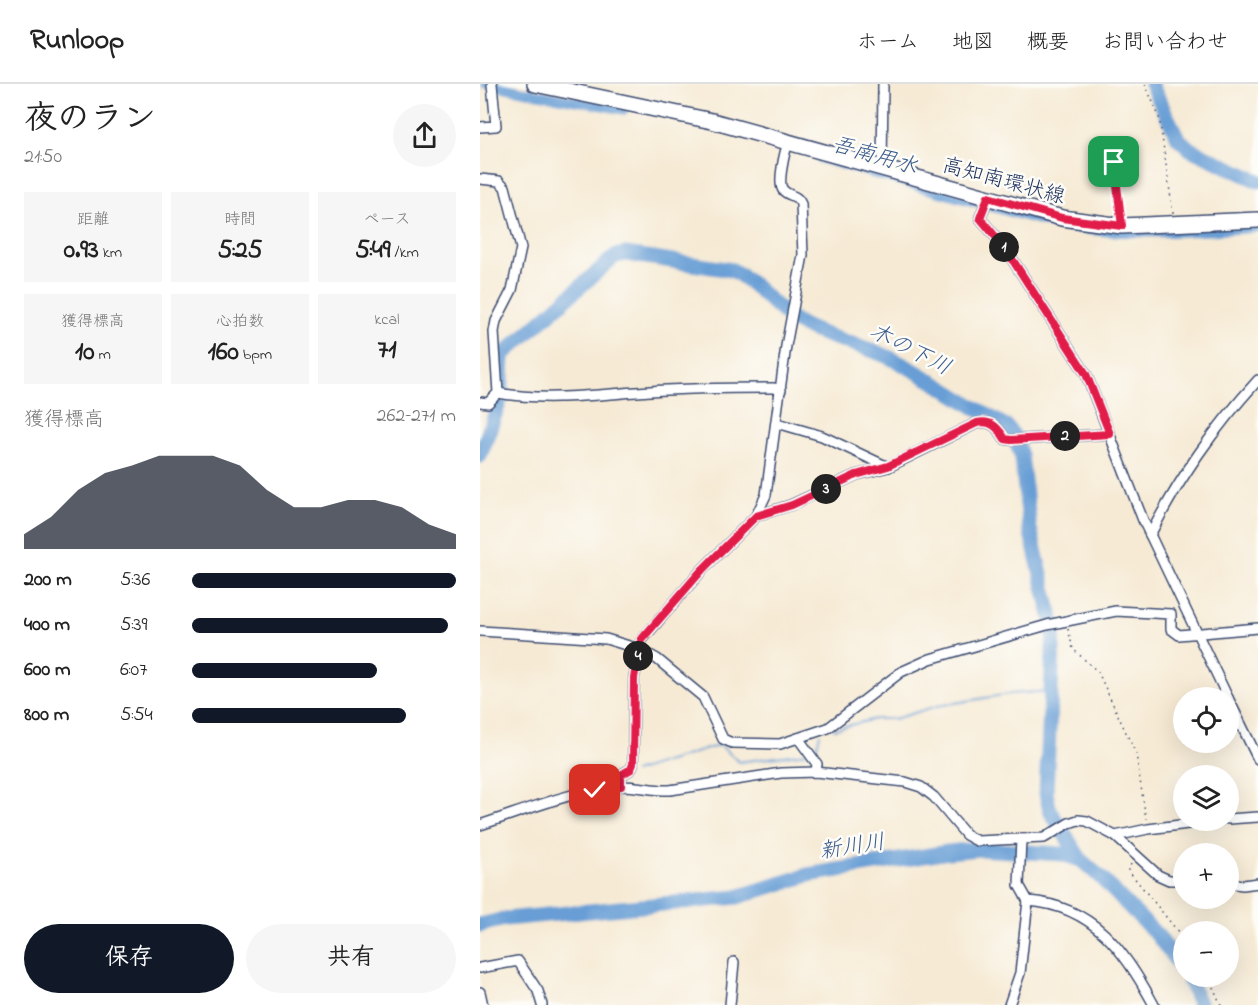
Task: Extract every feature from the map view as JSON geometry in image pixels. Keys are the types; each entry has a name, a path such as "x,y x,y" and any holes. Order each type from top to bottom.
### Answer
{"main road":[{"name":"高知南環状線","path":"535,84 712,122 787,147 882,169 986,203 1062,218 1122,226 1258,220"}],"street":[{"path":"480,127 496,126 492,84"},
{"path":"882,169 883,84"},
{"path":"480,825 622,781 633,764 634,678 639,649 648,631 756,516 766,495 789,324 793,314 796,280 803,255 801,204 799,199 781,187 787,147"},
{"path":"480,179 498,181 505,187 512,206 515,227 521,239 512,290 496,321 494,332 501,394"},
{"path":"986,203 980,218 1005,248 1086,374 1150,535 1223,687"},
{"path":"1150,535 1179,480 1204,443 1258,380"},
{"path":"480,402 488,403 501,394 617,394 669,390 774,388 781,390"},
{"path":"756,516 792,505 856,475 888,466 977,423 986,421 998,427 1005,439 1110,434"},
{"path":"777,423 822,436 888,466"},
{"path":"480,631 606,639 639,649 657,659 703,697 723,739 767,746 828,728 902,672 921,663 1062,622 1116,611 1171,614 1171,629 1179,634 1258,628"},
{"path":"1239,720 1258,759"},
{"path":"798,738 818,764 816,772"},
{"path":"622,781 653,791 782,773 816,772 905,782 921,787 934,796 966,836 977,841 1021,841 1044,838 1070,823 1078,820 1087,821 1115,836 1158,875 1173,880"},
{"path":"1239,818 1258,817"},
{"path":"1115,836 1173,826"},
{"path":"1009,1005 1020,973 1028,901 1019,885 1021,841"},
{"path":"1239,884 1258,883"},
{"path":"1028,901 1059,906 1085,918 1116,944 1137,972 1154,1005"},
{"path":"480,969 518,961 538,991 542,1005"},
{"path":"730,1005 734,962"},
{"path":"480,992 483,1005"}],"path":[{"path":"1144,84 1159,116 1172,203"},
{"path":"1114,162 1122,226"},
{"path":"1062,622 1073,649 1098,672 1137,754 1148,829"},
{"path":"1134,855 1128,870 1173,925"},
{"path":"1213,987 1221,1005"}],"waterway":[{"name":"吾南用水","path":"485,84 624,110"},
{"path":"1151,84 1178,138 1190,149 1258,181"},
{"name":"吾南用水","path":"820,159 1062,227 1135,233 1258,228"},
{"name":"木の下川","path":"480,456 501,398 503,355 615,256 626,254 732,270 796,322 818,332 875,351 902,364 1006,426 1014,436 1021,455 1030,529 1054,628 1046,793 1050,811 1081,860"},
{"path":"834,729 875,719 894,719 937,706 1009,694 1051,691"},
{"path":"811,751 816,750 820,734"},
{"path":"634,772 720,745 739,762 806,753"},
{"path":"606,783 618,780"},
{"name":"新川川","path":"480,925 505,919 737,897 808,875 979,849 1062,854 1081,860 1158,936 1173,957"},
{"name":"新川川","path":"1192,987 1200,1005"}],"route":[{"path":"595,790 621,786 621,775 631,769 633,764 634,678 641,640 671,609 702,570 756,516 761,517 856,475 888,466 927,450 977,423 986,421 998,427 1005,439 1011,440 1110,434 1086,374 1020,275 1005,248 980,218 988,197 1062,218 1122,226 1114,162"}]}
